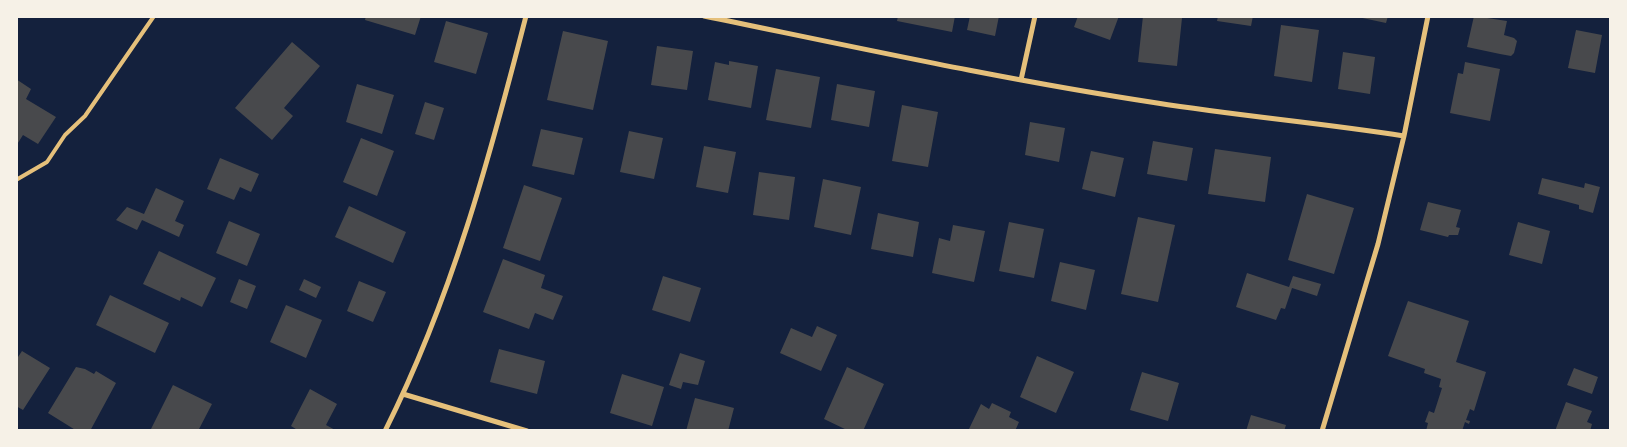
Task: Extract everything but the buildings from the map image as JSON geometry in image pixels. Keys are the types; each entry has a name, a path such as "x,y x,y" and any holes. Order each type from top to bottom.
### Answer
{"street":[{"path":"385,431 403,394 443,299 466,235 488,163 526,16"},
{"path":"704,16 1021,80 1157,104 1290,122 1356,127 1404,136"},
{"path":"1021,80 1035,16"},
{"path":"1322,431 1378,244 1404,136 1428,16"},
{"path":"403,394 527,431"}],"lane":[{"path":"16,180 47,162 65,135 85,116 154,16"}]}
